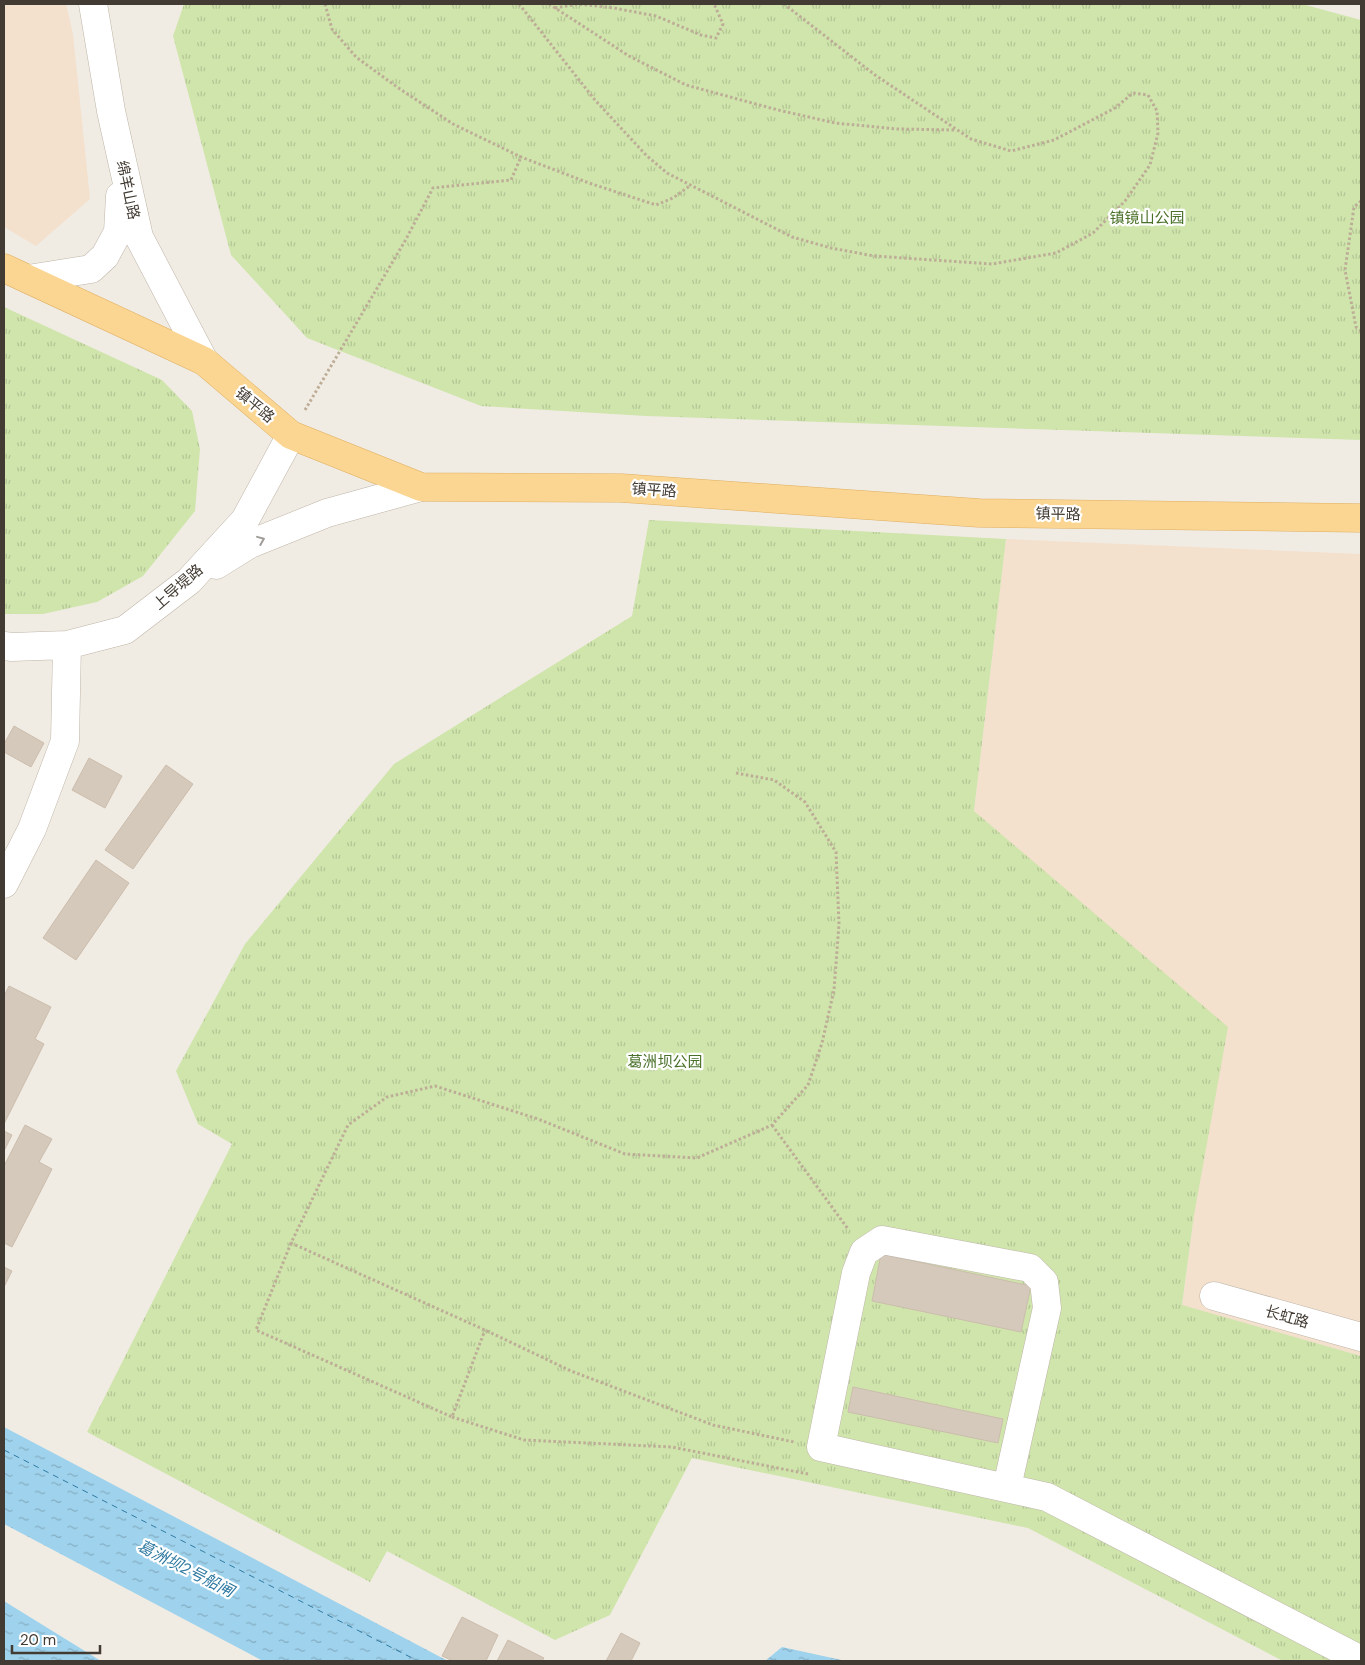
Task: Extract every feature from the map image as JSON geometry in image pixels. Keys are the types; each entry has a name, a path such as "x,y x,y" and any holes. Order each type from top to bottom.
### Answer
{"main road":[{"name":"镇平路","path":"16,274 204,361 291,435 421,487 621,488 979,513 1361,518"}],"street":[{"name":"绵羊山路","path":"94,4 111,112 138,237 204,361"},
{"path":"16,274 91,269 105,256 118,232 123,165"},
{"name":"上导堤路","path":"4,646 68,645 125,630 188,581 245,520 291,435"},
{"path":"188,581 250,544 327,513 421,487"},
{"path":"4,884 32,829 65,741 68,645"},
{"path":"1007,1488 1047,1308 1044,1282 1030,1268 882,1240 864,1252 856,1273 821,1447 1047,1497 1361,1660"},
{"name":"长虹路","path":"1214,1296 1361,1337"}],"path":[{"path":"325,4 332,29 356,57 452,124 521,157 656,205 673,198 691,185"},
{"path":"519,4 595,100 640,148 667,172 792,237 831,248 874,256 992,264 1056,253 1093,233 1126,201 1150,165 1158,133 1157,111 1148,95 1133,93 1115,108 1054,140 1011,151 971,139 956,130 875,75 784,4"},
{"path":"549,4 629,56 686,85 835,123 897,129 956,130"},
{"path":"554,8 578,4 614,8 656,16 701,35 716,38 723,24 714,4"},
{"path":"291,435 405,241 433,188 511,180 521,157"},
{"path":"1361,201 1354,207 1346,270 1356,327 1361,331"},
{"path":"736,773 774,780 805,802 836,852 839,924 834,990 822,1043 808,1085 772,1125 697,1158 624,1154 538,1119 435,1086 387,1097 348,1125 291,1243 256,1330 452,1417 524,1440 672,1447 817,1476"},
{"path":"772,1125 864,1252"},
{"path":"291,1243 485,1330 571,1372 713,1425 821,1447"},
{"path":"452,1417 485,1330"}],"shaded area":[{"path":"4,4 66,4 73,34 90,199 36,246 4,227"},
{"path":"1006,539 1361,554 1361,1356 1182,1306 1194,1215 974,811"}],"green space":[{"name":"镇镜山公园","path":"184,4 1302,4 1361,20 1361,440 646,416 481,406 307,338 231,255 173,36"},
{"path":"4,307 162,380 192,411 200,449 195,511 143,576 97,602 43,614 4,614"},
{"name":"葛洲坝公园","path":"649,520 1006,539 974,811 1228,1027 1194,1215 1182,1305 1361,1356 1361,1661 1283,1661 1028,1528 692,1458 610,1615 555,1640 387,1551 370,1582 87,1432 232,1144 198,1124 176,1071 245,944 394,764 632,616"}],"water":[{"name":"葛洲坝2号船闸","path":"4,1427 448,1661 263,1661 4,1524"},
{"path":"4,1601 101,1661 4,1661"},
{"path":"782,1647 846,1661 765,1661"}],"building":[{"path":"14,726 44,743 31,767 4,752 4,744"},
{"path":"89,758 122,776 105,808 72,790"},
{"path":"166,765 193,784 133,869 105,850"},
{"path":"96,860 129,883 76,960 43,938"},
{"path":"9,986 51,1007 35,1039 44,1044 4,1124 4,996"},
{"path":"25,1125 52,1139 39,1162 52,1169 12,1247 4,1243 4,1166"},
{"path":"4,1131 12,1135 4,1151"},
{"path":"881,1254 1031,1286 1021,1332 872,1301"},
{"path":"4,1267 12,1271 4,1287"},
{"path":"853,1387 1003,1419 998,1443 848,1412"},
{"path":"462,1617 498,1635 486,1661 453,1661 442,1656"},
{"path":"621,1633 640,1643 631,1661 606,1661"},
{"path":"508,1640 544,1658 542,1661 497,1661"}],"ferry route":[{"path":"4,1450 418,1661"}]}
